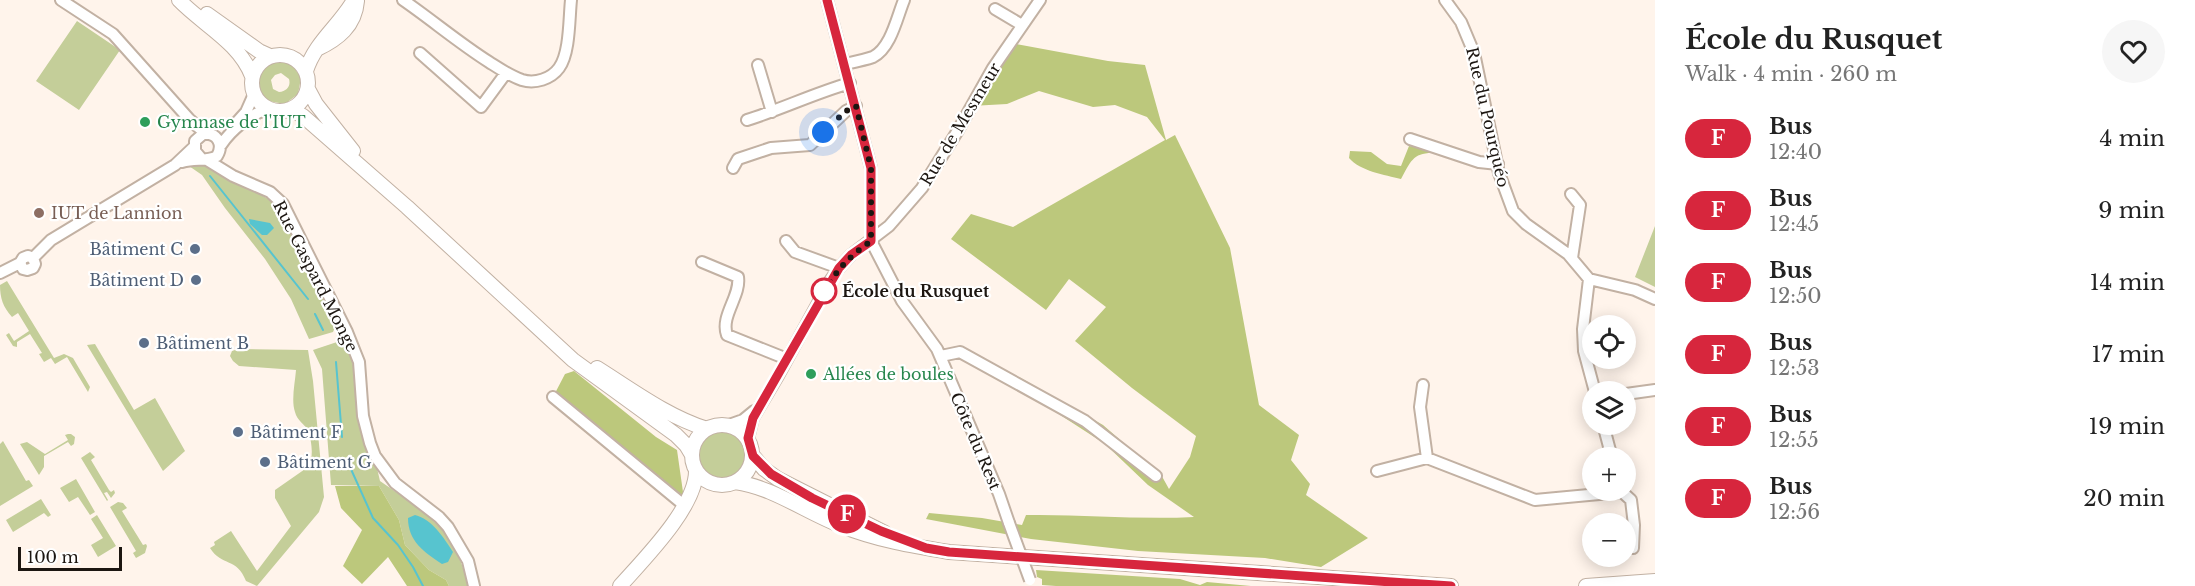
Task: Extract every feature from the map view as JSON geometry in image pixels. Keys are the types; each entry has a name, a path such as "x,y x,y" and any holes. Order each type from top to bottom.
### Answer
{"main road":[{"path":"179,0 228,42 252,76 254,94 263,105 269,109 283,111 290,109 301,101 308,89"},
{"path":"187,0 259,51 270,56"},
{"path":"306,70 326,34 355,2"},
{"path":"316,50 333,42 341,34 354,16 355,2"},
{"path":"289,56 302,51 326,34"},
{"path":"252,76 259,64 276,54 289,56 302,64 306,70 308,89 316,104 370,174"},
{"path":"290,109 303,116 370,174 590,374 676,435 686,445 692,454 696,470 694,485 686,506"},
{"path":"557,344 658,405 692,424 708,429"},
{"path":"692,454 696,440 708,429 718,425 729,425 748,438 753,456 771,474 812,498 881,531 926,548"},
{"path":"735,482 748,471 753,456"},
{"path":"696,470 716,485"},
{"path":"620,586 686,506 716,485 735,482 764,489 825,519 860,533 901,545 986,556 1451,586"},
{"path":"1586,586 1655,581"}],"street":[{"path":"61,0 113,34 189,119 218,139 227,172"},
{"path":"403,0 464,47 506,73 523,80 538,81 549,77 560,67 566,52 571,0"},
{"path":"827,0 871,168 871,241"},
{"path":"845,64 873,57 882,50 904,0"},
{"name":"Rue de Mesmeur","path":"748,438 751,424 759,407 839,268 851,255 889,226 922,188 993,68 1040,0"},
{"name":"Rue du Pourquéo","path":"1445,0 1461,22 1474,52 1505,192 1518,217 1559,246 1589,279"},
{"path":"995,9 1022,25"},
{"path":"420,54 480,107 506,73"},
{"path":"758,65 772,112"},
{"path":"747,120 810,95 850,83"},
{"path":"0,273 20,263 25,256 33,258 51,240 175,165 200,136 219,134 231,127 246,112 254,94"},
{"path":"733,168 738,159 771,148 810,145 846,111 856,106"},
{"path":"175,165 214,158 239,126 256,114 269,109"},
{"path":"189,119 195,144 204,159"},
{"path":"1410,139 1479,162 1498,164"},
{"name":"Rue Gaspard Monge","path":"204,159 270,192 282,204 347,332 359,362 363,416 375,456 396,483 439,517 448,527 468,561 474,586"},
{"path":"1571,194 1580,205 1572,258"},
{"path":"786,241 795,252 839,268"},
{"name":"Côte du Rest","path":"871,241 903,301 941,356 999,494 1031,583"},
{"path":"702,262 738,277 739,285 725,325 727,335 787,359"},
{"path":"1592,381 1584,351 1583,329 1589,279 1635,290 1655,299"},
{"path":"941,356 960,352 1085,421 1156,476"},
{"path":"1423,385 1420,407 1427,458"},
{"path":"1636,393 1655,390"},
{"path":"553,397 686,506"},
{"path":"729,425 743,420 759,407"},
{"path":"1377,471 1427,458 1535,500 1582,495"}],"green space":[{"path":"77,21 120,50 79,110 36,81"},
{"path":"1010,43 1108,61 1145,65 1166,140 1175,135 1230,248 1259,405 1299,435 1291,460 1310,484 1306,495 1368,538 1321,567 1265,558 1138,551 1031,539 926,519 929,513 982,518 1022,525 1026,515 1194,517 1148,485 1105,444 1017,387 1019,377 1103,425 1159,471 1169,489 1190,457 1196,436 1075,341 1106,307 1069,279 1046,310 951,239 971,214 1013,227 1165,140 1147,117 1115,105 1093,107 1039,91 1007,104 971,106"},
{"path":"276,61 292,64 301,78 298,94 285,104 268,101 261,90 259,84 261,73","holes":["281,73 289,79 289,86 286,89 279,92 273,89 271,80 275,75"]},
{"path":"1409,146 1435,153 1417,156 1407,167 1401,179 1366,169 1349,158 1350,151 1371,152 1387,164 1401,166"},
{"path":"200,163 276,204 336,325 333,332 309,339 291,299 265,259 202,175 189,166"},
{"path":"1655,226 1655,287 1635,277"},
{"path":"7,281 54,358 64,354 73,358 90,387 88,392 67,357 55,364 51,358 44,362 39,354 42,353 30,334 17,342 17,347 13,346 6,335 9,333 14,341 29,331 18,313 12,317 4,306 0,285"},
{"path":"343,340 352,361 380,481 411,502 447,536 463,566 468,586 449,586 446,580 429,570 405,545 399,520 379,486 331,485 322,369 313,350"},
{"path":"95,344 134,410 155,398 185,451 163,471 87,345"},
{"path":"238,349 308,350 324,497 319,512 257,586 246,581 238,568 219,558 210,548 215,545 214,542 231,531 257,571 291,526 275,498 275,490 308,467 312,450 308,431 297,418 294,407 296,370 239,366 230,356 232,351"},
{"path":"574,371 656,437 677,450 685,506 553,397 565,374"},
{"path":"723,431 740,438 747,455 740,472 723,479 706,472 699,455 706,438"},
{"path":"65,435 75,437 74,444 71,446 68,442 44,456 44,467 39,475 20,444 27,442 45,454 68,440"},
{"path":"3,441 26,481 29,480 33,486 0,506 0,444"},
{"path":"90,452 95,457 91,460 109,490 111,492 114,490 115,493 111,498 107,492 104,493 107,501 81,458"},
{"path":"76,479 95,512 90,515 78,497 69,502 60,488"},
{"path":"335,486 379,486 399,520 405,545 429,570 446,580 449,586 407,586 388,557 362,584 343,566 362,530 341,508"},
{"path":"41,499 51,515 48,517 44,513 13,532 6,520"},
{"path":"118,502 123,503 127,508 122,511 143,545 147,546 145,553 136,558 133,553 136,551 110,507"},
{"path":"97,515 116,546 98,557 91,545 103,538 91,519"},
{"path":"1036,570 1180,579 1200,585 1207,582 1251,586 1042,585 1042,579 1037,577"}],"water":[{"path":"249,219 270,223 274,228 267,235 262,235 250,224"},
{"path":"415,515 427,520 446,541 453,552 448,562 442,564 418,545 411,533 408,518"}],"waterway":[{"path":"210,176 308,299"},
{"path":"315,314 323,330"},
{"path":"336,362 342,437"},
{"path":"350,467 373,518 398,545 423,586"}],"bus line":[{"name":"F","path":"827,0 871,168 871,241 851,255 830,281 753,418 748,438 753,456 764,469 812,498 863,523 926,548 949,552 1451,586"}],"place":[{"name":"Gymnase de l'IUT","path":"145,122"},
{"name":"IUT de Lannion","path":"39,213"},
{"name":"Bâtiment C","path":"195,249"},
{"name":"Bâtiment D","path":"196,280"},
{"name":"École du Rusquet","path":"824,291"},
{"name":"Bâtiment B","path":"144,343"},
{"name":"Allées de boules","path":"811,374"},
{"name":"Bâtiment F","path":"238,432"},
{"name":"Bâtiment G","path":"265,462"}],"route":[{"path":"823,132 846,111 856,106 871,168 871,241 851,255 839,268 819,300 824,291"}]}
